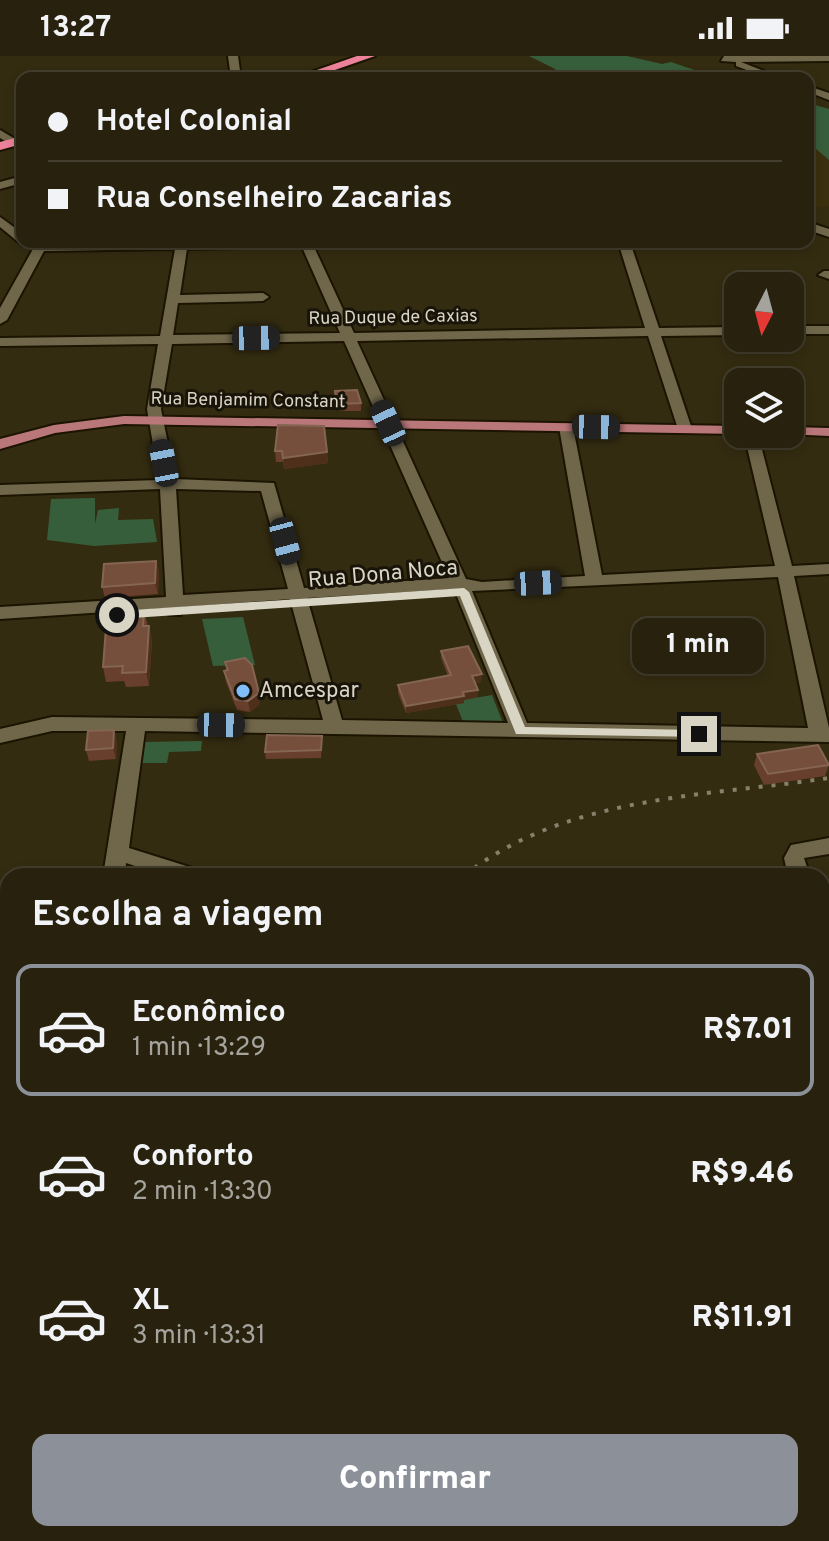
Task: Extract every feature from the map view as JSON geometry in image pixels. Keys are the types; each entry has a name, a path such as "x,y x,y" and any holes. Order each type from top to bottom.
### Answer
{"highway":[{"path":"333,72 369,56"}],"main road":[{"name":"Rua Benjamim Constant","path":"0,444 67,427 155,419 724,430"},
{"path":"804,431 829,432"}],"street":[{"path":"721,58 829,58"},
{"path":"721,58 760,72"},
{"path":"0,320 40,248"},
{"path":"175,606 168,484 154,409 181,248"},
{"path":"308,248 462,588 521,731"},
{"path":"626,248 656,332 685,429"},
{"path":"173,299 263,297"},
{"path":"804,330 829,330"},
{"name":"Rua Duque de Caxias","path":"0,342 724,331"},
{"path":"566,427 594,580"},
{"path":"0,736 52,724 137,724 824,736 754,448"},
{"path":"0,490 168,484 268,486 334,727"},
{"name":"Rua Dona Noca","path":"0,613 829,569"},
{"name":"Rua Dona Noca","path":"0,623 175,606"},
{"path":"115,868 137,724"},
{"path":"796,867 798,851 829,846"},
{"path":"117,852 167,868"}],"shaded area":[{"path":"814,147 829,160 829,206 814,208"}],"green space":[{"path":"529,56 627,56 662,64 671,62 700,72 557,72"},
{"path":"814,105 829,109 829,160 814,147"},
{"path":"95,498 95,524 98,510 119,508 118,520 153,519 157,542 94,546 47,540 51,499"},
{"path":"243,617 255,665 213,666 202,619"},
{"path":"492,695 503,723 464,724 456,704"},
{"path":"202,741 201,751 169,752 167,763 139,763 143,742"}],"building":[{"path":"357,390 361,403 342,404 336,401 335,391"},
{"path":"278,425 324,426 327,452 283,458 282,451 275,451"},
{"path":"156,561 155,583 102,587 104,564"},
{"path":"144,612 143,626 149,626 146,672 122,673 123,666 103,667 107,615"},
{"path":"468,646 482,674 472,676 478,690 463,692 464,696 406,706 398,685 451,675 441,651"},
{"name":"Amcespar","path":"245,658 252,665 259,693 248,701 235,699 224,671 228,670 225,662"},
{"path":"114,730 113,748 86,750 88,731"},
{"path":"267,735 322,736 321,750 265,752"},
{"path":"818,745 829,765 768,774 757,754"}],"railway":[{"path":"476,868 503,850 546,829 591,815 686,796 829,778"}],"place":[{"name":"Amcespar","path":"243,691"}],"route":[{"path":"117,615 464,592 521,731 699,734"}]}
